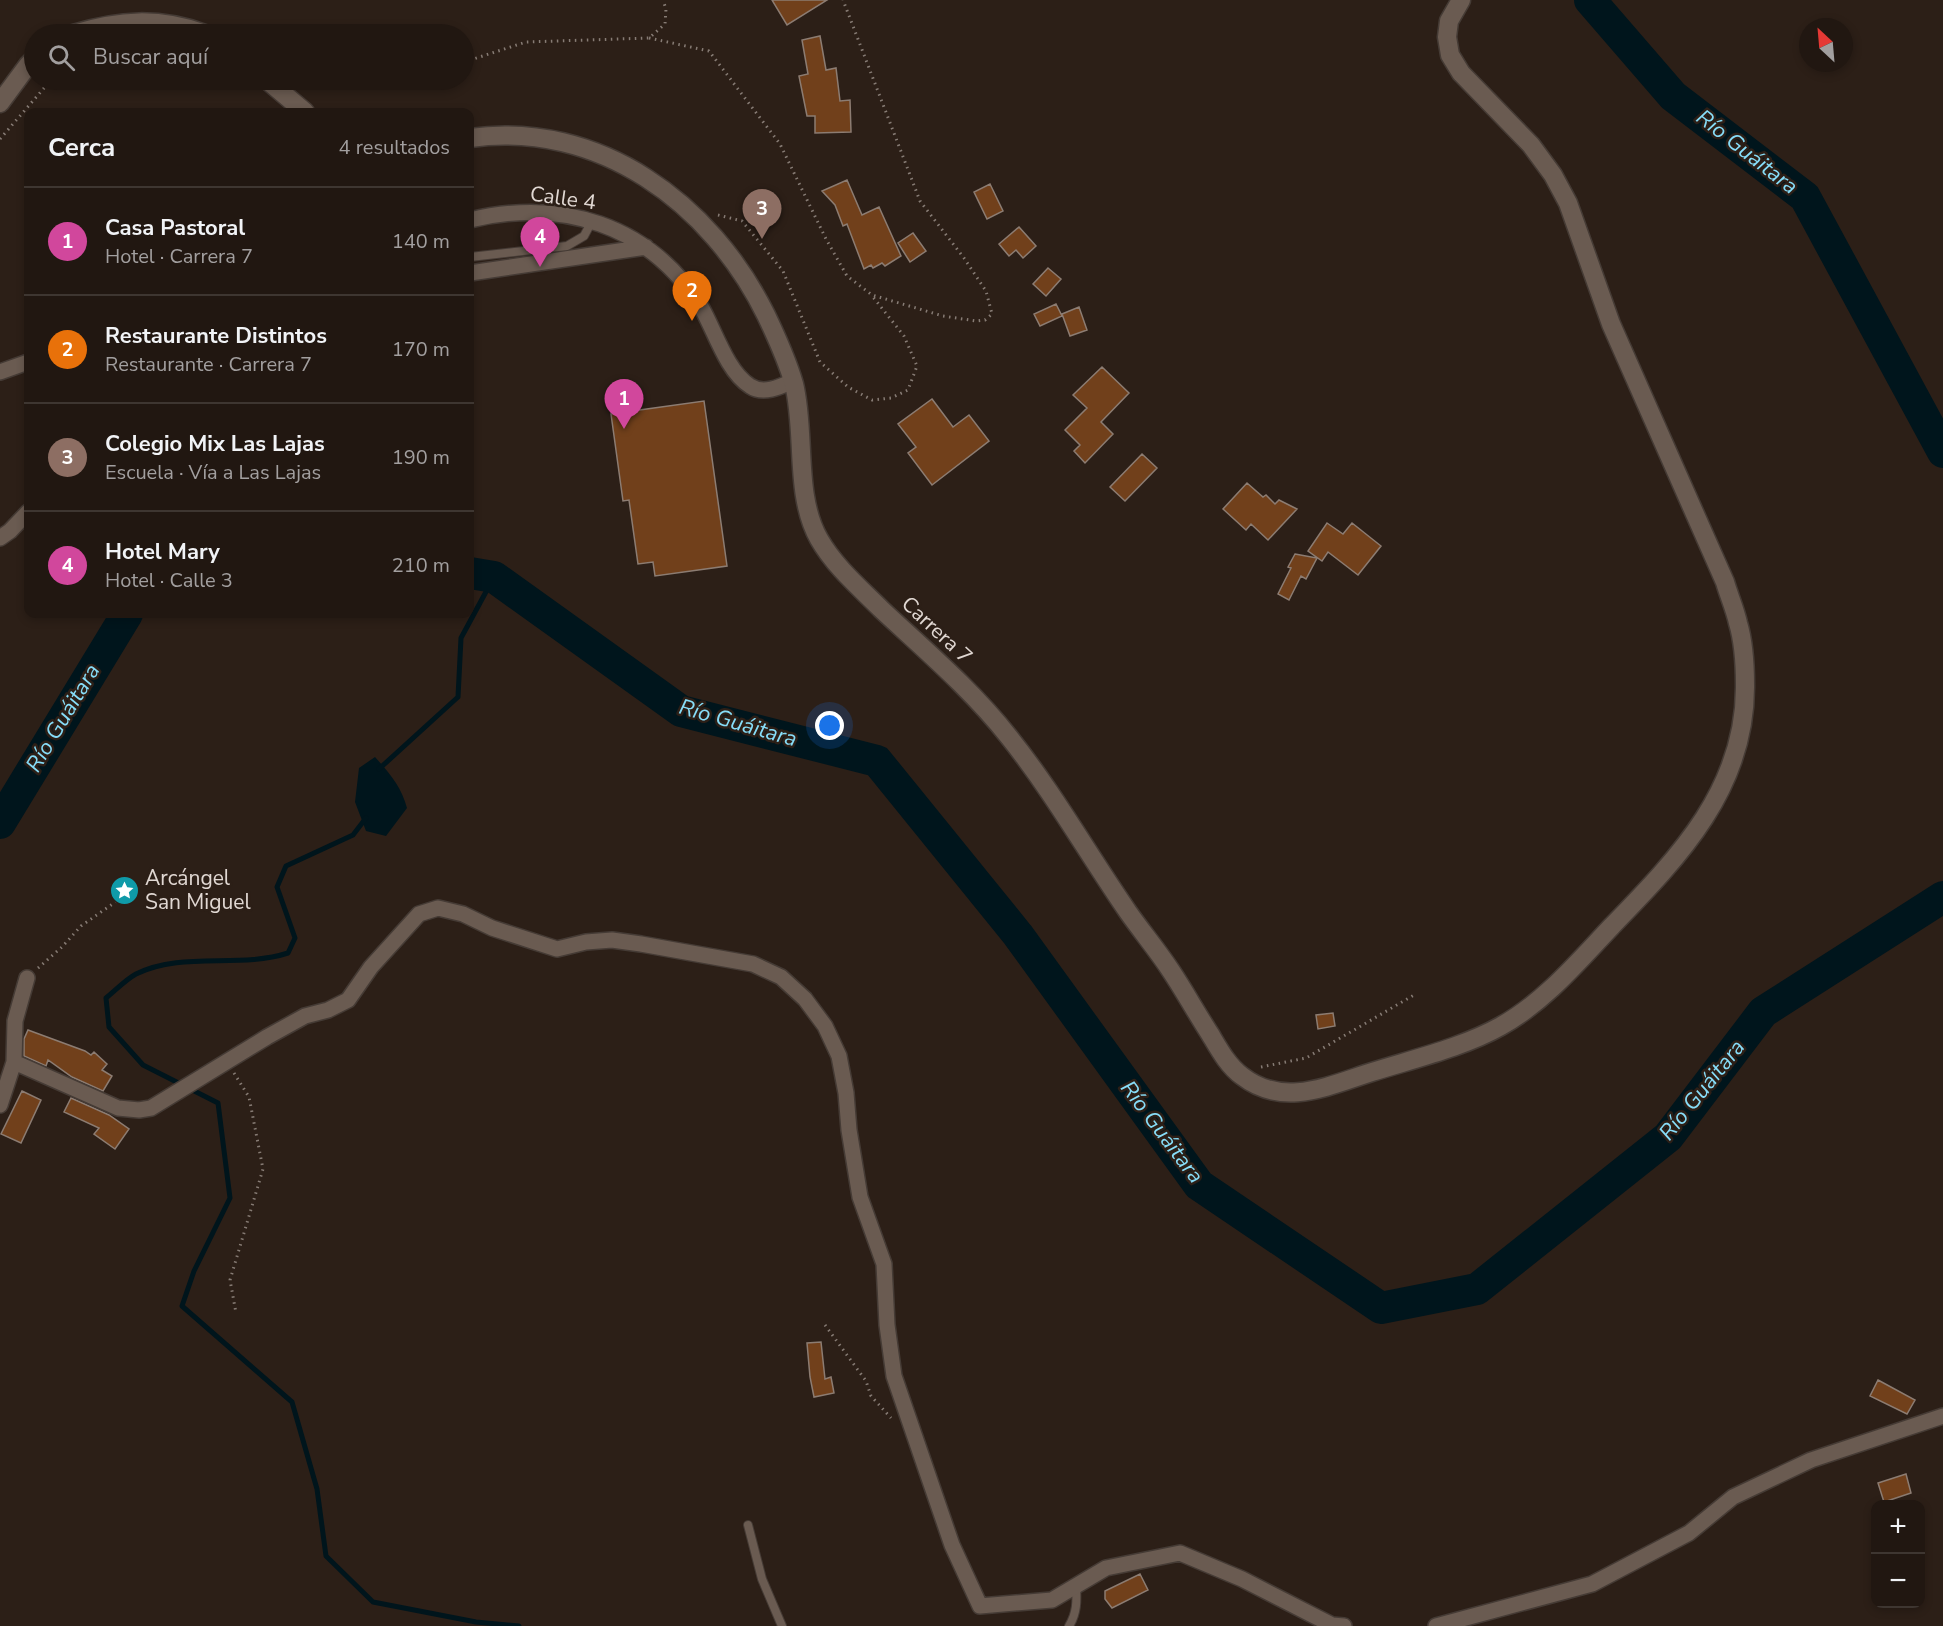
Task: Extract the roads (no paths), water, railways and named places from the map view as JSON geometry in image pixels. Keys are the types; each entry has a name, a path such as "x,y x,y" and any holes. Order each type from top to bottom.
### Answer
{"street":[{"name":"Carrera 7","path":"474,137 492,135 532,137 572,145 608,157 651,180 686,208 719,240 752,287 780,344 793,381 799,410 807,507 816,535 833,560 984,706 1012,740 1036,771 1129,914 1171,971 1235,1072 1258,1088 1286,1094 1318,1089 1474,1039 1500,1027 1528,1009 1663,874 1688,843 1709,813 1726,779 1740,738 1745,704 1744,657 1738,622 1725,582 1611,324 1568,203 1553,175 1531,145 1461,73 1450,55 1447,37 1449,21 1461,0"},
{"path":"117,24 136,21 170,24"},
{"path":"0,103 24,70"},
{"path":"279,90 300,108"},
{"name":"Calle 4","path":"474,219 528,212 561,215 592,221 628,235 646,247"},
{"path":"474,272 646,247 674,271 700,306 721,349 739,376 750,386 762,391 793,381"},
{"path":"0,372 24,363"},
{"path":"0,538 24,516"},
{"path":"14,1062 118,1108 128,1110 151,1108 305,1016 328,1010 348,1000 371,967 419,915 438,908 463,914 492,928 556,949 586,942 612,940 753,964 781,977 805,999 825,1026 839,1056 860,1197 884,1264 887,1325 894,1376 952,1545 980,1606 1052,1600 1107,1568 1180,1553 1242,1579 1332,1625 1344,1626"},
{"path":"0,1105 14,1062 15,1021 27,978"},
{"path":"1436,1626 1592,1584 1689,1533 1733,1497 1811,1460 1943,1416"}],"lane":[{"path":"474,257 567,246 584,236 592,221"},
{"path":"748,1525 762,1579 782,1626"},
{"path":"1069,1626 1074,1618 1077,1604 1076,1586"}],"water":[{"path":"375,757 398,787 407,808 386,836 366,831 355,802 359,768"}],"waterway":[{"name":"Río Guáitara","path":"1590,0 1673,96 1805,197 1943,452"},
{"name":"Río Guáitara","path":"474,574 494,577 681,711 877,761 1018,935 1199,1185 1381,1308 1477,1289 1668,1137 1763,1012 1943,897"},
{"path":"474,614 494,577"},
{"name":"Río Guáitara","path":"0,823 125,618"},
{"path":"379,769 458,697 461,638 472,618"},
{"path":"366,818 353,835 286,866 277,887 295,938 288,953 250,960 173,963 136,974 106,998 109,1027 143,1065 218,1103 230,1198 194,1271 182,1306 292,1402 317,1489 326,1556 373,1602 476,1622 519,1626"}],"place":[{"name":"Colegio Mix Las Lajas","path":"762,239"},
{"name":"Hotel Mary","path":"540,267"},
{"name":"Restaurante Distintos","path":"692,321"},
{"name":"Casa Pastoral","path":"624,429"},
{"name":"Arcángel San Miguel","path":"124,890"}]}
